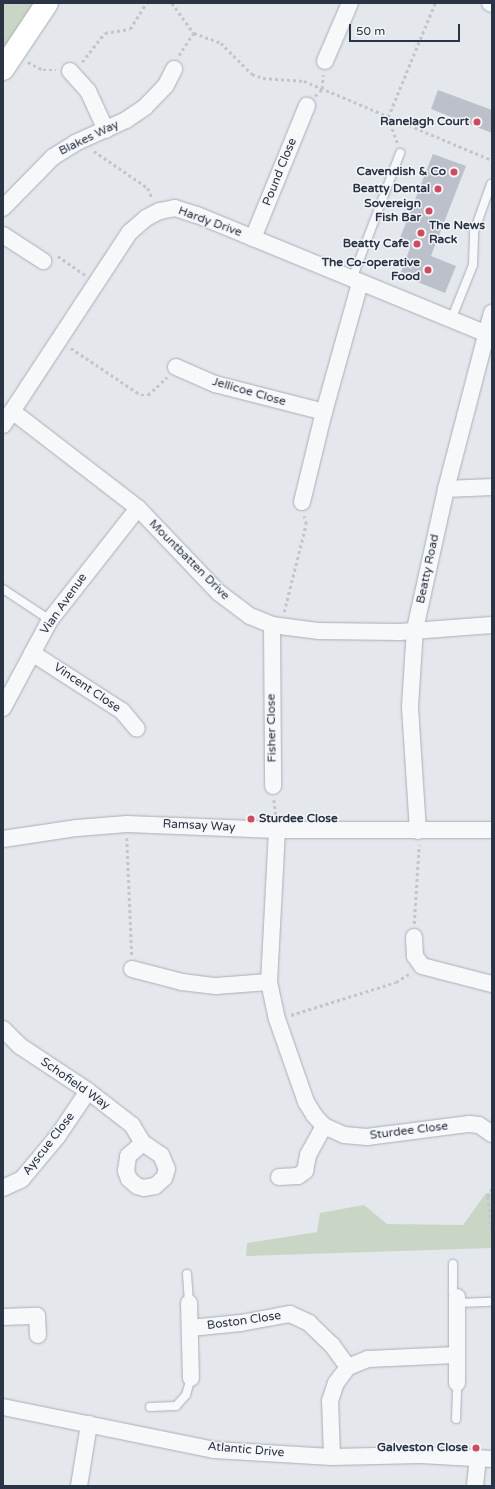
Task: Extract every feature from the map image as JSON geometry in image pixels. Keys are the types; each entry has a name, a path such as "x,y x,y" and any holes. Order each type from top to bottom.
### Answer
{"street":[{"path":"8,61 47,3"},
{"path":"325,61 350,3"},
{"name":"Blakes Way","path":"3,208 53,157 86,138 106,130 145,107 166,85 174,69"},
{"path":"70,71 88,91 106,130"},
{"name":"Pound Close","path":"253,238 307,106"},
{"name":"Hardy Drive","path":"3,425 130,232 146,218 160,210 175,208 197,215 485,333"},
{"path":"3,235 43,260"},
{"path":"302,502 356,281"},
{"name":"Beatty Road","path":"418,831 410,700 415,629 446,489 485,333 492,312"},
{"name":"Jellicoe Close","path":"176,367 215,384 324,412"},
{"name":"Mountbatten Drive","path":"12,412 138,508 218,592 250,616 276,625 318,631 400,632 415,629 492,624"},
{"path":"446,489 492,487"},
{"name":"Vian Avenue","path":"3,708 50,620 138,508"},
{"name":"Fisher Close","path":"273,786 276,625"},
{"name":"Vincent Close","path":"32,653 122,711 137,728"},
{"name":"Ramsay Way","path":"3,839 77,828 127,824 277,830 492,830"},
{"name":"Sturdee Close","path":"277,830 269,982 277,1019 306,1102 324,1126 344,1135 367,1137 469,1124 479,1125 492,1134"},
{"path":"414,937 416,956 422,966 492,984"},
{"path":"132,969 182,982 216,986 269,982"},
{"name":"Schofield Way","path":"3,1029 20,1046 88,1091 132,1125 143,1143"},
{"name":"Ayscue Close","path":"3,1188 22,1179 57,1137 88,1091"},
{"path":"279,1177 298,1176 305,1171 308,1155 324,1126"},
{"path":"457,1300 457,1383"},
{"name":"Boston Close","path":"189,1303 191,1378"},
{"name":"Boston Close","path":"190,1328 240,1323 290,1314 309,1323 332,1345 348,1367"},
{"path":"3,1317 36,1316 38,1336"},
{"path":"332,1457 330,1401 336,1383 348,1367 368,1359 456,1355"},
{"name":"Atlantic Drive","path":"3,1407 214,1450 332,1457 422,1455 485,1458"},
{"path":"79,1486 89,1424"},
{"path":"475,1486 485,1458"}],"lane":[{"path":"356,281 400,153"},
{"path":"451,320 473,265 474,232 491,184"},
{"path":"3,589 50,620"},
{"path":"453,1264 452,1292 457,1300 492,1302"},
{"path":"187,1274 189,1303"},
{"path":"150,1407 176,1406 186,1395 191,1378"},
{"path":"456,1418 457,1383"}],"path":[{"path":"8,61 43,70 70,71 87,58 105,33 130,28 146,3"},
{"path":"172,3 194,33 221,43 252,74 264,78 304,81 492,160"},
{"path":"400,153 388,117 435,3"},
{"path":"174,69 179,56 194,33"},
{"path":"307,106 322,89 325,61"},
{"path":"86,138 91,149 148,188 160,210"},
{"path":"43,260 56,255 99,280"},
{"path":"59,340 141,395 148,395 154,391 176,367"},
{"path":"276,625 306,524 302,502"},
{"path":"273,786 277,830"},
{"path":"127,824 132,969"},
{"path":"414,937 420,853 418,831"},
{"path":"277,1019 316,1009 396,982 422,966"},
{"path":"492,1189 488,1197 492,1231"}],"green space":[{"path":"3,3 37,3 3,53"},
{"path":"486,1193 492,1193 492,1248 246,1256 247,1243 317,1232 320,1213 364,1205 387,1224 463,1225"}],"building":[{"name":"Ranelagh Court","path":"438,90 492,110 492,133 431,109"},
{"path":"433,154 466,166 431,256 456,266 445,293 400,275 410,248 398,243"}],"place":[{"name":"Ranelagh Court","path":"477,122"},
{"name":"Cavendish & Co","path":"454,172"},
{"name":"Beatty Dental","path":"438,189"},
{"name":"Sovereign Fish Bar","path":"429,211"},
{"name":"The News Rack","path":"421,233"},
{"name":"Beatty Cafe","path":"417,244"},
{"name":"The Co-operative Food","path":"428,270"},
{"name":"Sturdee Close","path":"251,819"},
{"name":"Galveston Close","path":"476,1448"}]}
